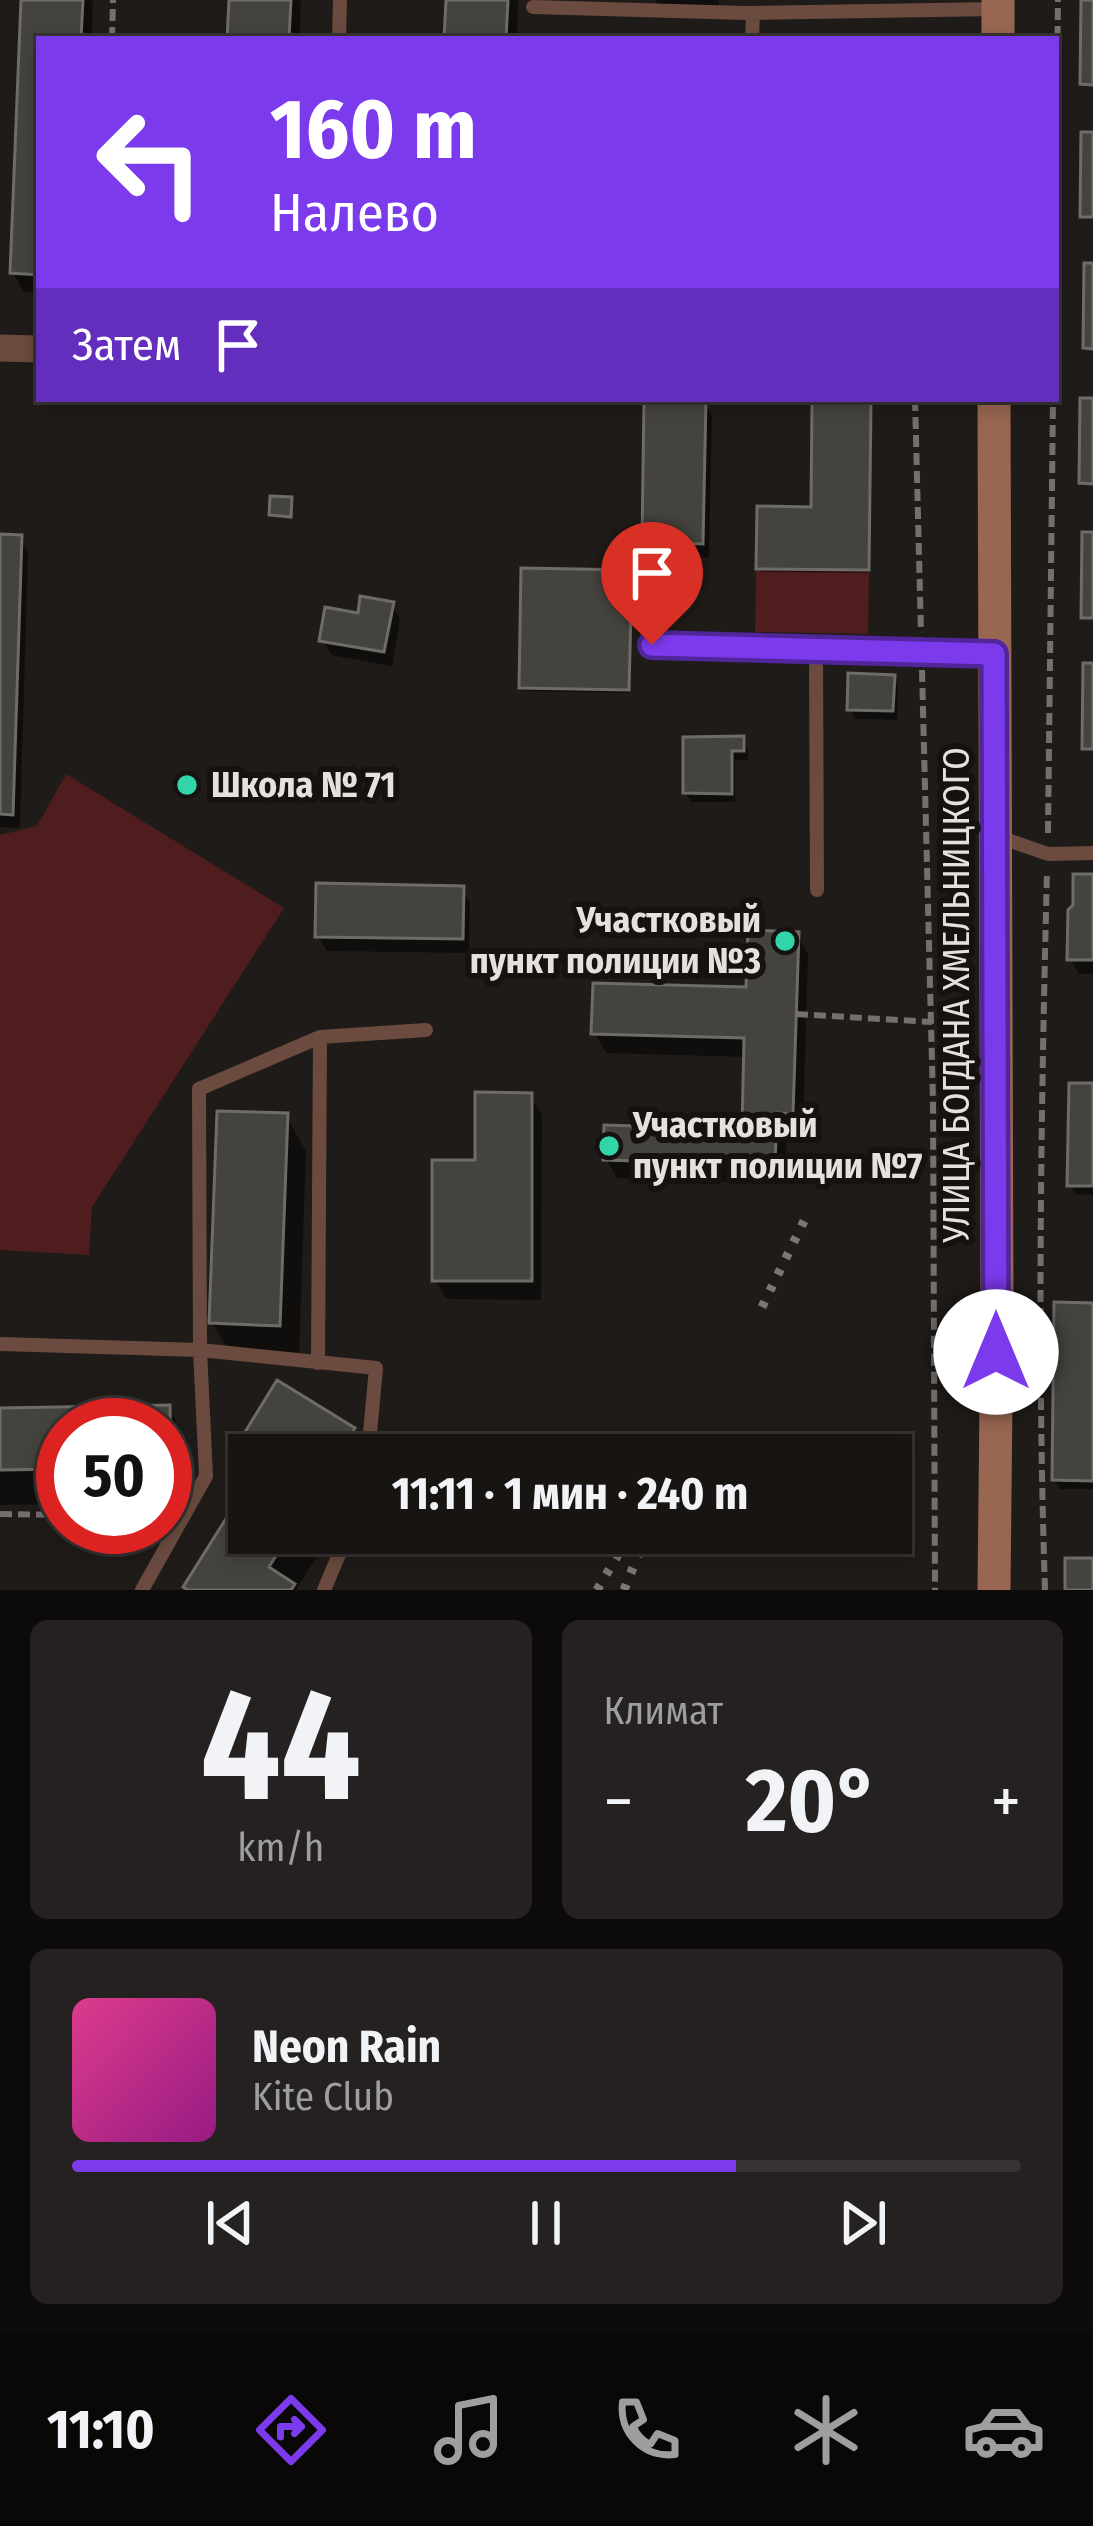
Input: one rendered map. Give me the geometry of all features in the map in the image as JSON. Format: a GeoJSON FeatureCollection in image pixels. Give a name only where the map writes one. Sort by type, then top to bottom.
{"type":"FeatureCollection","features":[{"type":"Feature","properties":{"kind":"main road","name":"УЛИЦА БОГДАНА ХМЕЛЬНИЦКОГО"},"geometry":{"type":"LineString","coordinates":[[994,402],[994,1590]]}},
{"type":"Feature","properties":{"kind":"street"},"geometry":{"type":"LineString","coordinates":[[0,348],[36,349]]}},
{"type":"Feature","properties":{"kind":"lane"},"geometry":{"type":"LineString","coordinates":[[339,36],[340,0]]}},
{"type":"Feature","properties":{"kind":"lane"},"geometry":{"type":"LineString","coordinates":[[533,8],[998,16]]}},
{"type":"Feature","properties":{"kind":"lane"},"geometry":{"type":"LineString","coordinates":[[752,36],[753,13]]}},
{"type":"Feature","properties":{"kind":"lane"},"geometry":{"type":"LineString","coordinates":[[652,645],[994,654]]}},
{"type":"Feature","properties":{"kind":"lane"},"geometry":{"type":"LineString","coordinates":[[816,649],[817,890]]}},
{"type":"Feature","properties":{"kind":"lane"},"geometry":{"type":"LineString","coordinates":[[996,836],[1048,854],[1093,853]]}},
{"type":"Feature","properties":{"kind":"lane"},"geometry":{"type":"LineString","coordinates":[[142,1590],[206,1475],[200,1350],[199,1089],[320,1037],[426,1030]]}},
{"type":"Feature","properties":{"kind":"lane"},"geometry":{"type":"LineString","coordinates":[[318,1363],[320,1037]]}},
{"type":"Feature","properties":{"kind":"lane"},"geometry":{"type":"LineString","coordinates":[[0,1344],[200,1350],[376,1368],[370,1434]]}},
{"type":"Feature","properties":{"kind":"lane"},"geometry":{"type":"LineString","coordinates":[[324,1590],[339,1554]]}},
{"type":"Feature","properties":{"kind":"path"},"geometry":{"type":"LineString","coordinates":[[112,36],[113,0]]}},
{"type":"Feature","properties":{"kind":"path"},"geometry":{"type":"LineString","coordinates":[[1058,0],[1058,36]]}},
{"type":"Feature","properties":{"kind":"path"},"geometry":{"type":"LineString","coordinates":[[915,402],[932,1022],[935,1590]]}},
{"type":"Feature","properties":{"kind":"path"},"geometry":{"type":"LineString","coordinates":[[1045,1590],[1043,1017],[1053,402]]}},
{"type":"Feature","properties":{"kind":"path"},"geometry":{"type":"LineString","coordinates":[[796,1014],[932,1022]]}},
{"type":"Feature","properties":{"kind":"path"},"geometry":{"type":"LineString","coordinates":[[0,1514],[36,1515]]}},
{"type":"Feature","properties":{"kind":"shaded area"},"geometry":{"type":"Polygon","coordinates":[[[756,569],[869,570],[868,634],[755,632],[756,569]]]}},
{"type":"Feature","properties":{"kind":"shaded area"},"geometry":{"type":"Polygon","coordinates":[[[66,774],[284,908],[92,1207],[89,1255],[0,1250],[0,835],[37,826],[66,774]]]}},
{"type":"Feature","properties":{"kind":"building"},"geometry":{"type":"Polygon","coordinates":[[[21,0],[83,0],[81,36],[36,36],[36,275],[10,273],[21,0]]]}},
{"type":"Feature","properties":{"kind":"building"},"geometry":{"type":"Polygon","coordinates":[[[229,0],[291,0],[289,36],[227,36],[229,0]]]}},
{"type":"Feature","properties":{"kind":"building"},"geometry":{"type":"Polygon","coordinates":[[[446,0],[508,0],[506,36],[444,36],[446,0]]]}},
{"type":"Feature","properties":{"kind":"building"},"geometry":{"type":"Polygon","coordinates":[[[1081,0],[1093,0],[1093,85],[1080,84],[1081,0]]]}},
{"type":"Feature","properties":{"kind":"building"},"geometry":{"type":"Polygon","coordinates":[[[1081,132],[1093,132],[1093,217],[1080,217],[1081,132]]]}},
{"type":"Feature","properties":{"kind":"building"},"geometry":{"type":"Polygon","coordinates":[[[1084,263],[1093,263],[1093,349],[1083,348],[1084,263]]]}},
{"type":"Feature","properties":{"kind":"building"},"geometry":{"type":"Polygon","coordinates":[[[1080,398],[1093,398],[1093,484],[1079,483],[1080,398]]]}},
{"type":"Feature","properties":{"kind":"building"},"geometry":{"type":"Polygon","coordinates":[[[644,402],[706,402],[703,544],[642,542],[644,402]]]}},
{"type":"Feature","properties":{"kind":"building"},"geometry":{"type":"Polygon","coordinates":[[[812,402],[871,402],[869,570],[756,569],[757,506],[811,507],[812,402]]]}},
{"type":"Feature","properties":{"kind":"building"},"geometry":{"type":"Polygon","coordinates":[[[270,496],[292,497],[291,517],[269,515],[270,496]]]}},
{"type":"Feature","properties":{"kind":"building"},"geometry":{"type":"Polygon","coordinates":[[[1082,532],[1093,532],[1093,618],[1081,618],[1082,532]]]}},
{"type":"Feature","properties":{"kind":"building"},"geometry":{"type":"Polygon","coordinates":[[[0,534],[22,535],[13,815],[0,814],[0,534]]]}},
{"type":"Feature","properties":{"kind":"building"},"geometry":{"type":"Polygon","coordinates":[[[521,568],[632,570],[629,690],[519,688],[521,568]]]}},
{"type":"Feature","properties":{"kind":"building"},"geometry":{"type":"Polygon","coordinates":[[[360,596],[394,602],[384,652],[319,641],[325,607],[358,613],[360,596]]]}},
{"type":"Feature","properties":{"kind":"building"},"geometry":{"type":"Polygon","coordinates":[[[1083,663],[1093,663],[1093,749],[1082,749],[1083,663]]]}},
{"type":"Feature","properties":{"kind":"building"},"geometry":{"type":"Polygon","coordinates":[[[848,673],[895,675],[893,711],[847,710],[848,673]]]}},
{"type":"Feature","properties":{"kind":"building"},"geometry":{"type":"Polygon","coordinates":[[[744,736],[744,751],[732,751],[732,794],[683,793],[683,737],[744,736]]]}},
{"type":"Feature","properties":{"kind":"building"},"geometry":{"type":"Polygon","coordinates":[[[1073,874],[1093,874],[1093,960],[1067,960],[1073,874]]]}},
{"type":"Feature","properties":{"kind":"building"},"geometry":{"type":"Polygon","coordinates":[[[316,883],[464,886],[463,939],[315,937],[316,883]]]}},
{"type":"Feature","properties":{"kind":"building"},"geometry":{"type":"Polygon","coordinates":[[[748,930],[799,932],[793,1114],[777,1113],[775,1165],[603,1160],[604,1125],[742,1129],[744,1038],[591,1034],[593,983],[746,987],[748,930]]]}},
{"type":"Feature","properties":{"kind":"building"},"geometry":{"type":"Polygon","coordinates":[[[1069,1083],[1093,1083],[1093,1186],[1067,1186],[1069,1083]]]}},
{"type":"Feature","properties":{"kind":"building"},"geometry":{"type":"Polygon","coordinates":[[[475,1092],[532,1093],[532,1281],[432,1281],[432,1160],[475,1160],[475,1092]]]}},
{"type":"Feature","properties":{"kind":"building"},"geometry":{"type":"Polygon","coordinates":[[[217,1111],[288,1113],[280,1326],[209,1323],[217,1111]]]}},
{"type":"Feature","properties":{"kind":"building"},"geometry":{"type":"Polygon","coordinates":[[[1054,1302],[1093,1303],[1093,1481],[1052,1480],[1054,1302]]]}},
{"type":"Feature","properties":{"kind":"building"},"geometry":{"type":"Polygon","coordinates":[[[277,1380],[355,1428],[351,1434],[245,1432],[277,1380]]]}},
{"type":"Feature","properties":{"kind":"building"},"geometry":{"type":"Polygon","coordinates":[[[36,1407],[36,1469],[0,1470],[0,1408],[36,1407]]]}},
{"type":"Feature","properties":{"kind":"building"},"geometry":{"type":"Polygon","coordinates":[[[228,1515],[228,1554],[277,1554],[269,1567],[295,1584],[291,1590],[183,1587],[228,1515]]]}},
{"type":"Feature","properties":{"kind":"building"},"geometry":{"type":"Polygon","coordinates":[[[1065,1558],[1093,1558],[1093,1590],[1065,1590],[1065,1558]]]}},
{"type":"Feature","properties":{"kind":"railway"},"geometry":{"type":"LineString","coordinates":[[762,1307],[804,1221]]}},
{"type":"Feature","properties":{"kind":"railway"},"geometry":{"type":"LineString","coordinates":[[597,1590],[618,1554]]}},
{"type":"Feature","properties":{"kind":"railway"},"geometry":{"type":"LineString","coordinates":[[624,1590],[639,1554]]}},
{"type":"Feature","properties":{"kind":"place","name":"Школа № 71"},"geometry":{"type":"Point","coordinates":[187,785]}},
{"type":"Feature","properties":{"kind":"place","name":"Участковый пункт полиции №3"},"geometry":{"type":"Point","coordinates":[785,941]}},
{"type":"Feature","properties":{"kind":"place","name":"Участковый пункт полиции №7"},"geometry":{"type":"Point","coordinates":[609,1146]}},
{"type":"Feature","properties":{"kind":"route"},"geometry":{"type":"LineString","coordinates":[[652,645],[994,654],[996,1352]]}}]}
